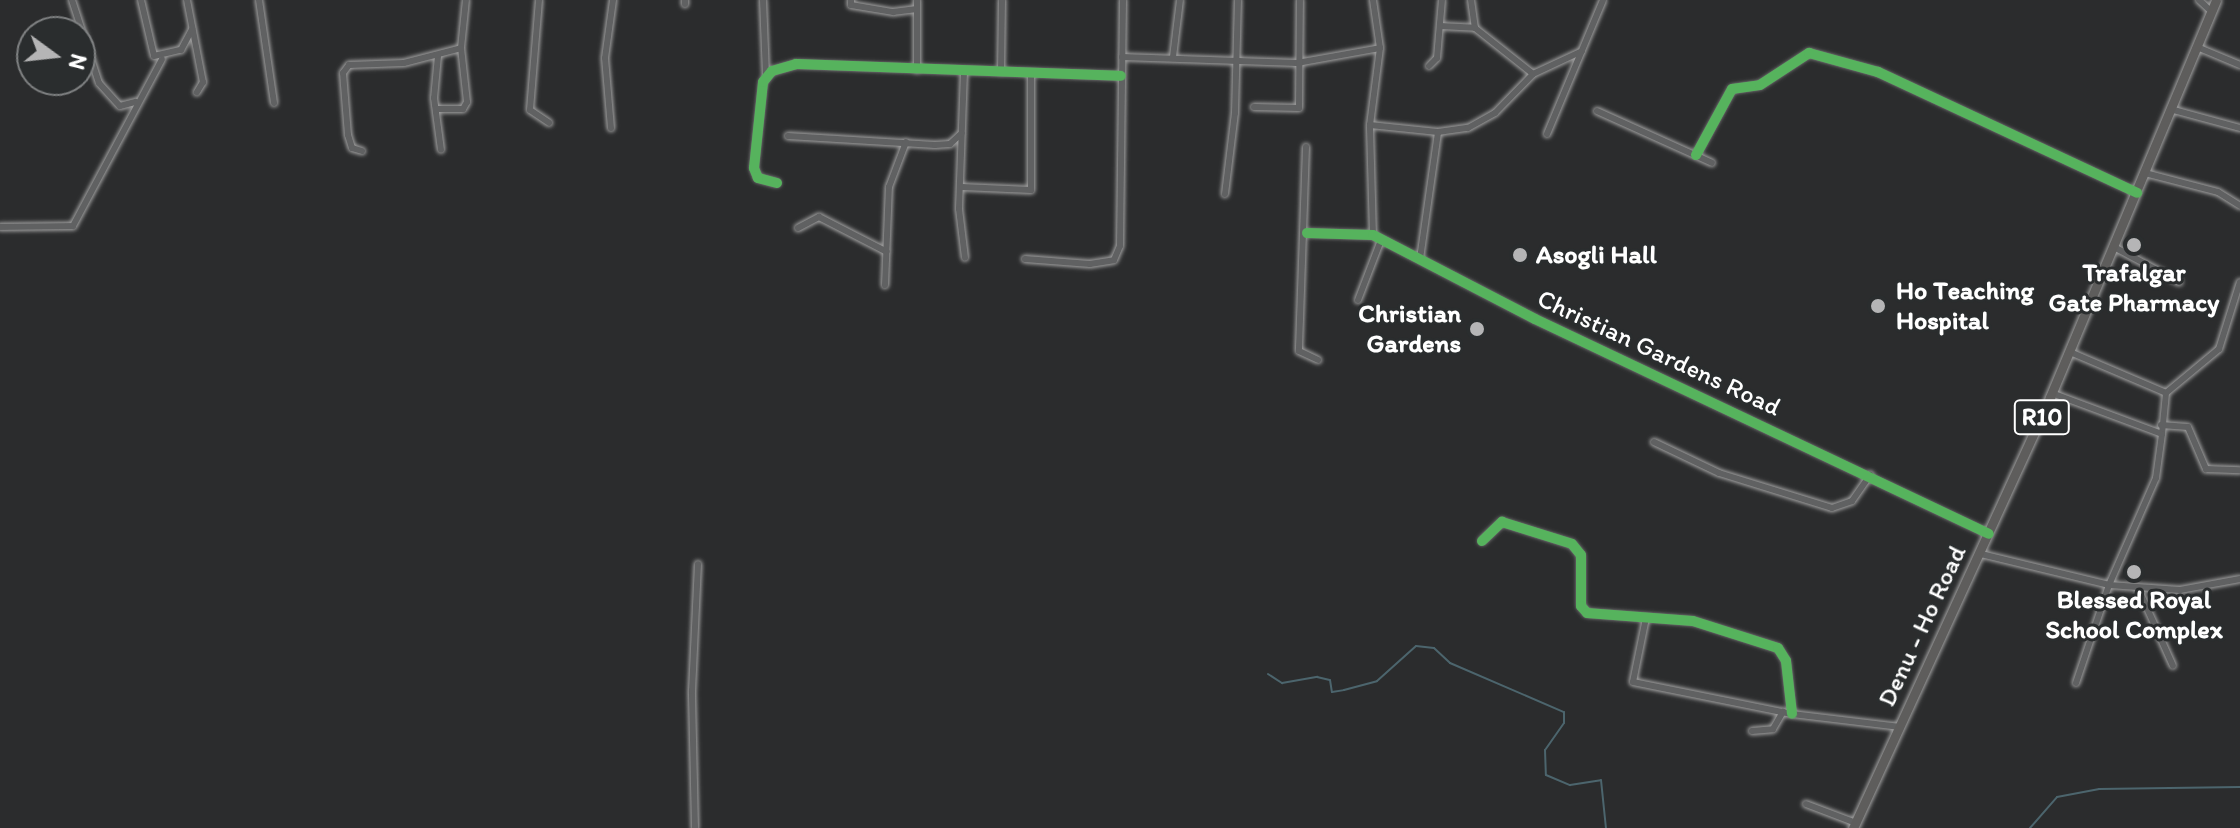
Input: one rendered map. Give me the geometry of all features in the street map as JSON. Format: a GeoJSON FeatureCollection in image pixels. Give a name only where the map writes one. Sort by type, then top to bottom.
{"type":"FeatureCollection","features":[{"type":"Feature","properties":{"kind":"main road","name":"Denu - Ho Road"},"geometry":{"type":"LineString","coordinates":[[1854,826],[1981,554],[2070,352],[2216,0]]}},
{"type":"Feature","properties":{"kind":"street"},"geometry":{"type":"LineString","coordinates":[[72,0],[99,83],[120,106],[135,102]]}},
{"type":"Feature","properties":{"kind":"street"},"geometry":{"type":"LineString","coordinates":[[141,0],[149,50],[162,59]]}},
{"type":"Feature","properties":{"kind":"street"},"geometry":{"type":"LineString","coordinates":[[187,0],[203,82],[197,92]]}},
{"type":"Feature","properties":{"kind":"street"},"geometry":{"type":"LineString","coordinates":[[259,0],[274,103]]}},
{"type":"Feature","properties":{"kind":"street"},"geometry":{"type":"LineString","coordinates":[[436,109],[463,109],[467,102],[461,48],[466,0]]}},
{"type":"Feature","properties":{"kind":"street"},"geometry":{"type":"LineString","coordinates":[[539,0],[530,110],[549,123]]}},
{"type":"Feature","properties":{"kind":"street"},"geometry":{"type":"LineString","coordinates":[[611,128],[605,58],[613,0]]}},
{"type":"Feature","properties":{"kind":"street"},"geometry":{"type":"LineString","coordinates":[[763,0],[766,75],[754,168],[758,178],[777,183]]}},
{"type":"Feature","properties":{"kind":"street"},"geometry":{"type":"LineString","coordinates":[[851,0],[851,5],[893,12],[917,9]]}},
{"type":"Feature","properties":{"kind":"street"},"geometry":{"type":"LineString","coordinates":[[917,0],[917,70]]}},
{"type":"Feature","properties":{"kind":"street"},"geometry":{"type":"LineString","coordinates":[[1001,72],[1002,0]]}},
{"type":"Feature","properties":{"kind":"street"},"geometry":{"type":"LineString","coordinates":[[1025,259],[1114,260],[1124,207],[1123,0]]}},
{"type":"Feature","properties":{"kind":"street"},"geometry":{"type":"LineString","coordinates":[[1173,57],[1180,0]]}},
{"type":"Feature","properties":{"kind":"street"},"geometry":{"type":"LineString","coordinates":[[1225,194],[1238,0]]}},
{"type":"Feature","properties":{"kind":"street"},"geometry":{"type":"LineString","coordinates":[[1254,107],[1299,108],[1297,63],[1300,0]]}},
{"type":"Feature","properties":{"kind":"street"},"geometry":{"type":"LineString","coordinates":[[1307,233],[1373,235],[1370,125],[1380,48],[1373,0]]}},
{"type":"Feature","properties":{"kind":"street"},"geometry":{"type":"LineString","coordinates":[[1429,66],[1437,58],[1442,0]]}},
{"type":"Feature","properties":{"kind":"street"},"geometry":{"type":"LineString","coordinates":[[1471,0],[1475,28]]}},
{"type":"Feature","properties":{"kind":"street"},"geometry":{"type":"LineString","coordinates":[[1547,134],[1603,0]]}},
{"type":"Feature","properties":{"kind":"street"},"geometry":{"type":"LineString","coordinates":[[2199,0],[2211,11]]}},
{"type":"Feature","properties":{"kind":"street"},"geometry":{"type":"LineString","coordinates":[[1440,26],[1475,28],[1533,74]]}},
{"type":"Feature","properties":{"kind":"street"},"geometry":{"type":"LineString","coordinates":[[0,227],[73,226],[135,102],[162,59],[181,50],[192,29]]}},
{"type":"Feature","properties":{"kind":"street"},"geometry":{"type":"LineString","coordinates":[[2197,47],[2240,65]]}},
{"type":"Feature","properties":{"kind":"street"},"geometry":{"type":"LineString","coordinates":[[362,151],[352,148],[348,135],[343,73],[349,65],[438,56],[461,48]]}},
{"type":"Feature","properties":{"kind":"street"},"geometry":{"type":"LineString","coordinates":[[1122,57],[1297,63],[1380,48]]}},
{"type":"Feature","properties":{"kind":"street"},"geometry":{"type":"LineString","coordinates":[[1370,125],[1438,132],[1478,124],[1533,74],[1582,51]]}},
{"type":"Feature","properties":{"kind":"street"},"geometry":{"type":"LineString","coordinates":[[1696,155],[1732,89],[1760,85],[1809,53],[1878,72],[2137,193]]}},
{"type":"Feature","properties":{"kind":"street"},"geometry":{"type":"LineString","coordinates":[[438,56],[436,109],[441,150]]}},
{"type":"Feature","properties":{"kind":"street"},"geometry":{"type":"LineString","coordinates":[[766,75],[796,64],[1121,76]]}},
{"type":"Feature","properties":{"kind":"street"},"geometry":{"type":"LineString","coordinates":[[964,72],[962,187],[965,258]]}},
{"type":"Feature","properties":{"kind":"street"},"geometry":{"type":"LineString","coordinates":[[962,187],[1031,190],[1031,74]]}},
{"type":"Feature","properties":{"kind":"street"},"geometry":{"type":"LineString","coordinates":[[2170,109],[2240,128]]}},
{"type":"Feature","properties":{"kind":"street"},"geometry":{"type":"LineString","coordinates":[[1597,111],[1712,163]]}},
{"type":"Feature","properties":{"kind":"street"},"geometry":{"type":"LineString","coordinates":[[1420,259],[1438,132]]}},
{"type":"Feature","properties":{"kind":"street"},"geometry":{"type":"LineString","coordinates":[[788,136],[950,144],[962,133]]}},
{"type":"Feature","properties":{"kind":"street"},"geometry":{"type":"LineString","coordinates":[[885,285],[889,187],[906,142]]}},
{"type":"Feature","properties":{"kind":"street"},"geometry":{"type":"LineString","coordinates":[[1306,147],[1307,233],[1299,351],[1318,360]]}},
{"type":"Feature","properties":{"kind":"street"},"geometry":{"type":"LineString","coordinates":[[2145,173],[2218,192],[2240,206]]}},
{"type":"Feature","properties":{"kind":"street"},"geometry":{"type":"LineString","coordinates":[[798,228],[819,217],[887,252]]}},
{"type":"Feature","properties":{"kind":"street","name":"Christian Gardens Road"},"geometry":{"type":"LineString","coordinates":[[1373,235],[1731,414],[1870,475],[1989,534]]}},
{"type":"Feature","properties":{"kind":"street"},"geometry":{"type":"LineString","coordinates":[[1358,300],[1381,240]]}},
{"type":"Feature","properties":{"kind":"street"},"geometry":{"type":"LineString","coordinates":[[2114,247],[2179,282]]}},
{"type":"Feature","properties":{"kind":"street"},"geometry":{"type":"LineString","coordinates":[[2076,683],[2109,585],[2156,478],[2166,393],[2219,349],[2240,282]]}},
{"type":"Feature","properties":{"kind":"street"},"geometry":{"type":"LineString","coordinates":[[2070,352],[2166,393]]}},
{"type":"Feature","properties":{"kind":"street"},"geometry":{"type":"LineString","coordinates":[[2052,393],[2162,434]]}},
{"type":"Feature","properties":{"kind":"street"},"geometry":{"type":"LineString","coordinates":[[2161,425],[2188,427],[2206,469],[2240,470]]}},
{"type":"Feature","properties":{"kind":"street"},"geometry":{"type":"LineString","coordinates":[[1654,442],[1719,473],[1832,508],[1852,501],[1870,475]]}},
{"type":"Feature","properties":{"kind":"street"},"geometry":{"type":"LineString","coordinates":[[1482,541],[1502,522],[1572,544],[1581,555],[1582,611],[1693,621],[1778,648],[1786,661],[1792,714]]}},
{"type":"Feature","properties":{"kind":"street"},"geometry":{"type":"LineString","coordinates":[[1981,554],[2109,585],[2138,588],[2190,589],[2240,579]]}},
{"type":"Feature","properties":{"kind":"street"},"geometry":{"type":"LineString","coordinates":[[695,828],[692,691],[698,564]]}},
{"type":"Feature","properties":{"kind":"street"},"geometry":{"type":"LineString","coordinates":[[2138,588],[2162,652],[2173,666]]}},
{"type":"Feature","properties":{"kind":"street"},"geometry":{"type":"LineString","coordinates":[[1646,618],[1633,682],[1792,714],[1900,727]]}},
{"type":"Feature","properties":{"kind":"street"},"geometry":{"type":"LineString","coordinates":[[1752,731],[1773,729],[1783,712]]}},
{"type":"Feature","properties":{"kind":"street"},"geometry":{"type":"LineString","coordinates":[[1806,804],[1854,826]]}},
{"type":"Feature","properties":{"kind":"waterway"},"geometry":{"type":"LineString","coordinates":[[1268,674],[1282,683],[1317,677],[1330,680],[1332,692],[1377,681],[1416,646],[1434,648],[1450,663],[1564,712],[1564,723],[1545,750],[1546,775],[1570,785],[1601,780],[1606,828]]}},
{"type":"Feature","properties":{"kind":"waterway"},"geometry":{"type":"LineString","coordinates":[[2030,828],[2057,797],[2099,789],[2240,787]]}},
{"type":"Feature","properties":{"kind":"cycle path"},"geometry":{"type":"LineString","coordinates":[[1696,155],[1732,89],[1760,85],[1809,53],[1878,72],[2137,193]]}},
{"type":"Feature","properties":{"kind":"cycle path"},"geometry":{"type":"LineString","coordinates":[[777,183],[758,178],[754,168],[763,82],[772,71],[796,64],[1121,76]]}},
{"type":"Feature","properties":{"kind":"cycle path"},"geometry":{"type":"LineString","coordinates":[[1307,233],[1373,235],[1535,319],[1989,534]]}},
{"type":"Feature","properties":{"kind":"cycle path"},"geometry":{"type":"LineString","coordinates":[[1482,541],[1502,522],[1572,544],[1581,555],[1581,606],[1587,613],[1693,621],[1778,648],[1786,661],[1792,714]]}},
{"type":"Feature","properties":{"kind":"place","name":"Trafalgar Gate Pharmacy"},"geometry":{"type":"Point","coordinates":[2134,245]}},
{"type":"Feature","properties":{"kind":"place","name":"Asogli Hall"},"geometry":{"type":"Point","coordinates":[1520,255]}},
{"type":"Feature","properties":{"kind":"place","name":"Ho Teaching Hospital"},"geometry":{"type":"Point","coordinates":[1878,306]}},
{"type":"Feature","properties":{"kind":"place","name":"Christian Gardens"},"geometry":{"type":"Point","coordinates":[1477,329]}},
{"type":"Feature","properties":{"kind":"place","name":"Blessed Royal School Complex"},"geometry":{"type":"Point","coordinates":[2134,572]}}]}
